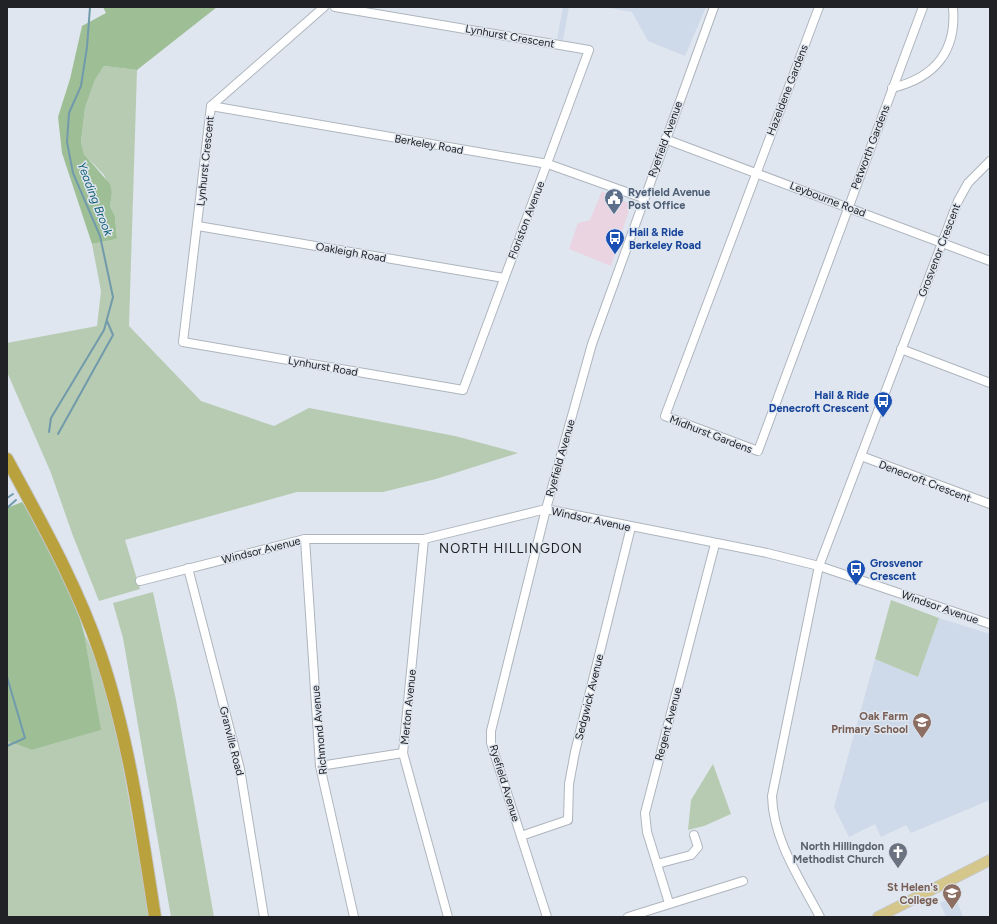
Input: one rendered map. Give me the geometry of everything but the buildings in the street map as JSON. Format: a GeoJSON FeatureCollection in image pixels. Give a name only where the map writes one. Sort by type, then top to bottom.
{"type":"FeatureCollection","features":[{"type":"Feature","properties":{"kind":"highway"},"geometry":{"type":"LineString","coordinates":[[7,459],[65,569],[103,660],[123,732],[155,917]]}},
{"type":"Feature","properties":{"kind":"main road"},"geometry":{"type":"LineString","coordinates":[[878,917],[990,860]]}},
{"type":"Feature","properties":{"kind":"street","name":"Lynhurst Crescent"},"geometry":{"type":"LineString","coordinates":[[183,342],[198,226],[211,106],[324,7]]}},
{"type":"Feature","properties":{"kind":"street","name":"Lynhurst Crescent"},"geometry":{"type":"LineString","coordinates":[[335,7],[589,50]]}},
{"type":"Feature","properties":{"kind":"street","name":"Ryefield Avenue"},"geometry":{"type":"LineString","coordinates":[[547,917],[491,743],[491,731],[546,509],[592,344],[643,198],[714,7]]}},
{"type":"Feature","properties":{"kind":"street","name":"Hazeldene Gardens"},"geometry":{"type":"LineString","coordinates":[[756,172],[819,7]]}},
{"type":"Feature","properties":{"kind":"street","name":"Petworth Gardens"},"geometry":{"type":"LineString","coordinates":[[848,206],[923,7]]}},
{"type":"Feature","properties":{"kind":"street"},"geometry":{"type":"LineString","coordinates":[[892,88],[920,79],[938,64],[953,30],[953,7]]}},
{"type":"Feature","properties":{"kind":"street","name":"Floriston Avenue"},"geometry":{"type":"LineString","coordinates":[[463,390],[589,50]]}},
{"type":"Feature","properties":{"kind":"street","name":"Berkeley Road"},"geometry":{"type":"LineString","coordinates":[[211,106],[548,164],[643,198]]}},
{"type":"Feature","properties":{"kind":"street","name":"Leybourne Road"},"geometry":{"type":"LineString","coordinates":[[665,139],[848,206],[990,261]]}},
{"type":"Feature","properties":{"kind":"street","name":"Grosvenor Crescent"},"geometry":{"type":"LineString","coordinates":[[820,917],[781,841],[772,812],[772,796],[819,566],[958,201],[968,183],[990,161]]}},
{"type":"Feature","properties":{"kind":"street","name":"Midhurst Gardens"},"geometry":{"type":"LineString","coordinates":[[756,172],[665,416],[743,446],[758,451],[848,206]]}},
{"type":"Feature","properties":{"kind":"street","name":"Oakleigh Road"},"geometry":{"type":"LineString","coordinates":[[198,226],[504,278]]}},
{"type":"Feature","properties":{"kind":"street","name":"Lynhurst Road"},"geometry":{"type":"LineString","coordinates":[[183,342],[463,390]]}},
{"type":"Feature","properties":{"kind":"street"},"geometry":{"type":"LineString","coordinates":[[901,350],[990,383]]}},
{"type":"Feature","properties":{"kind":"street","name":"Denecroft Crescent"},"geometry":{"type":"LineString","coordinates":[[861,456],[990,504]]}},
{"type":"Feature","properties":{"kind":"street","name":"Windsor Avenue"},"geometry":{"type":"LineString","coordinates":[[140,581],[305,539],[424,539],[546,509],[715,544],[767,553],[819,566],[990,624]]}},
{"type":"Feature","properties":{"kind":"street","name":"Sedgwick Avenue"},"geometry":{"type":"LineString","coordinates":[[522,836],[568,820],[569,784],[575,752],[631,527]]}},
{"type":"Feature","properties":{"kind":"street","name":"Richmond Avenue"},"geometry":{"type":"LineString","coordinates":[[305,539],[320,766],[354,917]]}},
{"type":"Feature","properties":{"kind":"street","name":"Merton Avenue"},"geometry":{"type":"LineString","coordinates":[[424,539],[403,753],[448,917]]}},
{"type":"Feature","properties":{"kind":"street","name":"Regent Avenue"},"geometry":{"type":"LineString","coordinates":[[669,903],[647,832],[645,813],[715,544]]}},
{"type":"Feature","properties":{"kind":"street","name":"Granville Road"},"geometry":{"type":"LineString","coordinates":[[188,568],[240,769],[264,917]]}},
{"type":"Feature","properties":{"kind":"street"},"geometry":{"type":"LineString","coordinates":[[320,766],[403,753]]}},
{"type":"Feature","properties":{"kind":"street"},"geometry":{"type":"LineString","coordinates":[[657,864],[690,855],[698,848],[694,835]]}},
{"type":"Feature","properties":{"kind":"street"},"geometry":{"type":"LineString","coordinates":[[628,917],[743,881]]}},
{"type":"Feature","properties":{"kind":"shaded area"},"geometry":{"type":"Polygon","coordinates":[[[563,7],[569,7],[563,40],[557,39],[563,7]]]}},
{"type":"Feature","properties":{"kind":"shaded area"},"geometry":{"type":"Polygon","coordinates":[[[603,7],[706,7],[685,56],[648,41],[632,12],[603,7]]]}},
{"type":"Feature","properties":{"kind":"shaded area"},"geometry":{"type":"Polygon","coordinates":[[[602,191],[631,204],[611,266],[569,249],[578,223],[590,220],[602,191]]]}},
{"type":"Feature","properties":{"kind":"shaded area","name":"Oak Farm Primary School"},"geometry":{"type":"Polygon","coordinates":[[[939,618],[990,634],[990,800],[911,833],[906,825],[881,837],[875,824],[849,837],[834,807],[875,659],[918,677],[939,618]]]}},
{"type":"Feature","properties":{"kind":"shaded area","name":"St Helen's College"},"geometry":{"type":"Polygon","coordinates":[[[955,896],[963,917],[946,917],[940,903],[955,896]]]}},
{"type":"Feature","properties":{"kind":"green space"},"geometry":{"type":"Polygon","coordinates":[[[103,7],[217,7],[137,70],[104,66],[95,80],[85,108],[81,142],[84,154],[110,184],[112,193],[110,206],[115,216],[117,239],[92,244],[62,153],[58,117],[70,79],[82,26],[106,13],[103,7]]]}},
{"type":"Feature","properties":{"kind":"green space"},"geometry":{"type":"Polygon","coordinates":[[[104,66],[137,70],[129,326],[201,401],[274,426],[309,408],[455,436],[518,453],[436,479],[383,492],[297,492],[125,540],[140,589],[99,601],[73,536],[51,473],[7,372],[7,343],[97,326],[101,291],[92,244],[117,239],[115,216],[110,206],[112,193],[104,175],[84,154],[81,142],[85,108],[95,80],[104,66]]]}},
{"type":"Feature","properties":{"kind":"green space"},"geometry":{"type":"Polygon","coordinates":[[[22,502],[41,531],[71,589],[84,633],[101,730],[32,750],[7,741],[7,508],[22,502]]]}},
{"type":"Feature","properties":{"kind":"green space"},"geometry":{"type":"Polygon","coordinates":[[[153,592],[176,700],[214,917],[171,917],[123,638],[113,603],[153,592]]]}},
{"type":"Feature","properties":{"kind":"green space"},"geometry":{"type":"Polygon","coordinates":[[[891,600],[939,618],[918,677],[875,659],[891,600]]]}},
{"type":"Feature","properties":{"kind":"green space"},"geometry":{"type":"Polygon","coordinates":[[[84,633],[102,672],[117,734],[150,917],[7,917],[7,741],[32,750],[100,730],[84,633]]]}},
{"type":"Feature","properties":{"kind":"green space"},"geometry":{"type":"Polygon","coordinates":[[[713,764],[731,814],[704,826],[688,830],[691,800],[713,764]]]}},
{"type":"Feature","properties":{"kind":"waterway","name":"Yeading Brook"},"geometry":{"type":"LineString","coordinates":[[49,432],[51,418],[104,330],[113,297],[100,236],[73,173],[67,142],[69,113],[81,86],[87,47],[90,7]]}},
{"type":"Feature","properties":{"kind":"waterway"},"geometry":{"type":"LineString","coordinates":[[58,434],[113,335],[107,321]]}},
{"type":"Feature","properties":{"kind":"waterway","name":"Yeading Brook"},"geometry":{"type":"LineString","coordinates":[[7,498],[13,494]]}},
{"type":"Feature","properties":{"kind":"waterway"},"geometry":{"type":"LineString","coordinates":[[7,508],[16,500]]}},
{"type":"Feature","properties":{"kind":"waterway"},"geometry":{"type":"LineString","coordinates":[[7,677],[25,738],[7,746]]}},
{"type":"Feature","properties":{"kind":"place","name":"Ryefield Avenue Post Office"},"geometry":{"type":"Point","coordinates":[614,215]}},
{"type":"Feature","properties":{"kind":"place","name":"Hail & Ride Berkeley Road"},"geometry":{"type":"Point","coordinates":[615,255]}},
{"type":"Feature","properties":{"kind":"place","name":"Hail & Ride Denecroft Crescent"},"geometry":{"type":"Point","coordinates":[883,418]}},
{"type":"Feature","properties":{"kind":"place","name":"Grosvenor Crescent"},"geometry":{"type":"Point","coordinates":[856,586]}},
{"type":"Feature","properties":{"kind":"place","name":"Oak Farm Primary School"},"geometry":{"type":"Point","coordinates":[922,739]}},
{"type":"Feature","properties":{"kind":"place","name":"North Hillingdon Methodist Church"},"geometry":{"type":"Point","coordinates":[898,869]}},
{"type":"Feature","properties":{"kind":"place","name":"St Helen's College"},"geometry":{"type":"Point","coordinates":[952,910]}},
{"type":"Feature","properties":{"kind":"district","name":"NORTH HILLINGDON"},"geometry":{"type":"Point","coordinates":[511,548]}}]}
